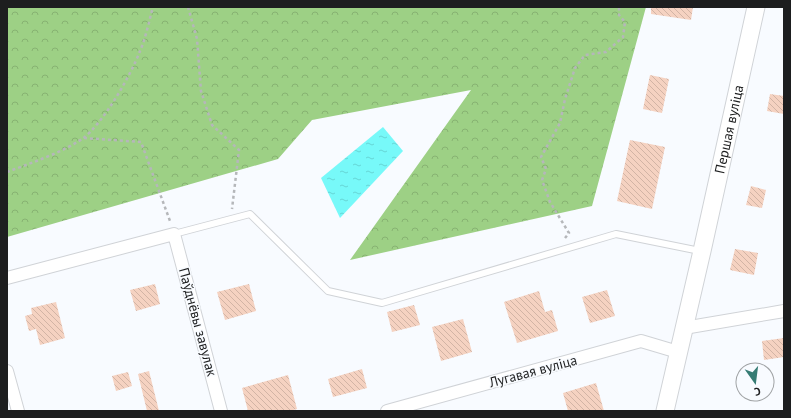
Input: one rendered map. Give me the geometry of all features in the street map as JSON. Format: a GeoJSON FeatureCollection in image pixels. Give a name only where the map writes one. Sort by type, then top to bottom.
{"type":"FeatureCollection","features":[{"type":"Feature","properties":{"kind":"main road","name":"Першая вуліца"},"geometry":{"type":"LineString","coordinates":[[665,411],[756,7]]}},
{"type":"Feature","properties":{"kind":"street"},"geometry":{"type":"LineString","coordinates":[[7,278],[174,234]]}},
{"type":"Feature","properties":{"kind":"street","name":"Паўднёвы завулак"},"geometry":{"type":"LineString","coordinates":[[174,234],[221,411]]}},
{"type":"Feature","properties":{"kind":"street"},"geometry":{"type":"LineString","coordinates":[[684,328],[784,311]]}},
{"type":"Feature","properties":{"kind":"street","name":"Лугавая вуліца"},"geometry":{"type":"LineString","coordinates":[[387,411],[641,341],[678,352]]}},
{"type":"Feature","properties":{"kind":"street"},"geometry":{"type":"LineString","coordinates":[[7,370],[18,411]]}},
{"type":"Feature","properties":{"kind":"lane"},"geometry":{"type":"LineString","coordinates":[[174,234],[250,214],[328,291],[382,303],[616,234],[702,251]]}},
{"type":"Feature","properties":{"kind":"path"},"geometry":{"type":"LineString","coordinates":[[7,172],[66,148],[83,138],[102,118],[123,85],[140,51],[153,7]]}},
{"type":"Feature","properties":{"kind":"path"},"geometry":{"type":"LineString","coordinates":[[188,7],[197,39],[201,91],[212,125],[239,150],[231,219]]}},
{"type":"Feature","properties":{"kind":"path"},"geometry":{"type":"LineString","coordinates":[[549,254],[569,233],[550,202],[542,180],[546,169],[541,157],[560,123],[565,99],[575,68],[585,56],[606,52],[622,37],[625,22],[619,15],[619,7]]}},
{"type":"Feature","properties":{"kind":"path"},"geometry":{"type":"LineString","coordinates":[[83,138],[141,142],[174,234]]}},
{"type":"Feature","properties":{"kind":"green space"},"geometry":{"type":"Polygon","coordinates":[[[7,7],[646,7],[592,206],[350,260],[471,90],[312,120],[278,159],[7,237],[7,7]]]}},
{"type":"Feature","properties":{"kind":"water"},"geometry":{"type":"Polygon","coordinates":[[[383,127],[403,151],[340,218],[321,178],[383,127]]]}},
{"type":"Feature","properties":{"kind":"building"},"geometry":{"type":"Polygon","coordinates":[[[651,7],[693,7],[691,20],[651,14],[651,7]]]}},
{"type":"Feature","properties":{"kind":"building"},"geometry":{"type":"Polygon","coordinates":[[[650,75],[669,79],[662,113],[643,109],[650,75]]]}},
{"type":"Feature","properties":{"kind":"building"},"geometry":{"type":"Polygon","coordinates":[[[770,94],[784,96],[784,114],[767,111],[770,94]]]}},
{"type":"Feature","properties":{"kind":"building"},"geometry":{"type":"Polygon","coordinates":[[[630,140],[665,147],[652,209],[617,201],[630,140]]]}},
{"type":"Feature","properties":{"kind":"building"},"geometry":{"type":"Polygon","coordinates":[[[751,186],[766,190],[762,208],[746,205],[751,186]]]}},
{"type":"Feature","properties":{"kind":"building"},"geometry":{"type":"Polygon","coordinates":[[[735,249],[758,253],[754,275],[730,270],[735,249]]]}},
{"type":"Feature","properties":{"kind":"building"},"geometry":{"type":"Polygon","coordinates":[[[155,284],[160,304],[136,311],[130,290],[155,284]]]}},
{"type":"Feature","properties":{"kind":"building"},"geometry":{"type":"Polygon","coordinates":[[[249,284],[256,311],[225,320],[217,292],[249,284]]]}},
{"type":"Feature","properties":{"kind":"building"},"geometry":{"type":"Polygon","coordinates":[[[607,290],[615,316],[590,323],[582,297],[607,290]]]}},
{"type":"Feature","properties":{"kind":"building"},"geometry":{"type":"Polygon","coordinates":[[[539,291],[545,312],[552,310],[558,331],[517,343],[504,302],[539,291]]]}},
{"type":"Feature","properties":{"kind":"building"},"geometry":{"type":"Polygon","coordinates":[[[56,302],[65,338],[40,345],[36,329],[29,331],[25,316],[32,314],[31,308],[56,302]]]}},
{"type":"Feature","properties":{"kind":"building"},"geometry":{"type":"Polygon","coordinates":[[[414,305],[420,325],[392,332],[387,312],[414,305]]]}},
{"type":"Feature","properties":{"kind":"building"},"geometry":{"type":"Polygon","coordinates":[[[463,319],[472,352],[441,361],[432,327],[463,319]]]}},
{"type":"Feature","properties":{"kind":"building"},"geometry":{"type":"Polygon","coordinates":[[[784,338],[784,357],[764,360],[762,341],[784,338]]]}},
{"type":"Feature","properties":{"kind":"building"},"geometry":{"type":"Polygon","coordinates":[[[362,369],[367,388],[333,397],[328,379],[362,369]]]}},
{"type":"Feature","properties":{"kind":"building"},"geometry":{"type":"Polygon","coordinates":[[[149,371],[159,411],[147,411],[138,374],[149,371]]]}},
{"type":"Feature","properties":{"kind":"building"},"geometry":{"type":"Polygon","coordinates":[[[128,372],[132,386],[116,391],[112,376],[128,372]]]}},
{"type":"Feature","properties":{"kind":"building"},"geometry":{"type":"Polygon","coordinates":[[[288,375],[297,409],[290,411],[248,411],[242,388],[288,375]]]}},
{"type":"Feature","properties":{"kind":"building"},"geometry":{"type":"Polygon","coordinates":[[[596,383],[604,411],[568,411],[563,393],[596,383]]]}}]}
